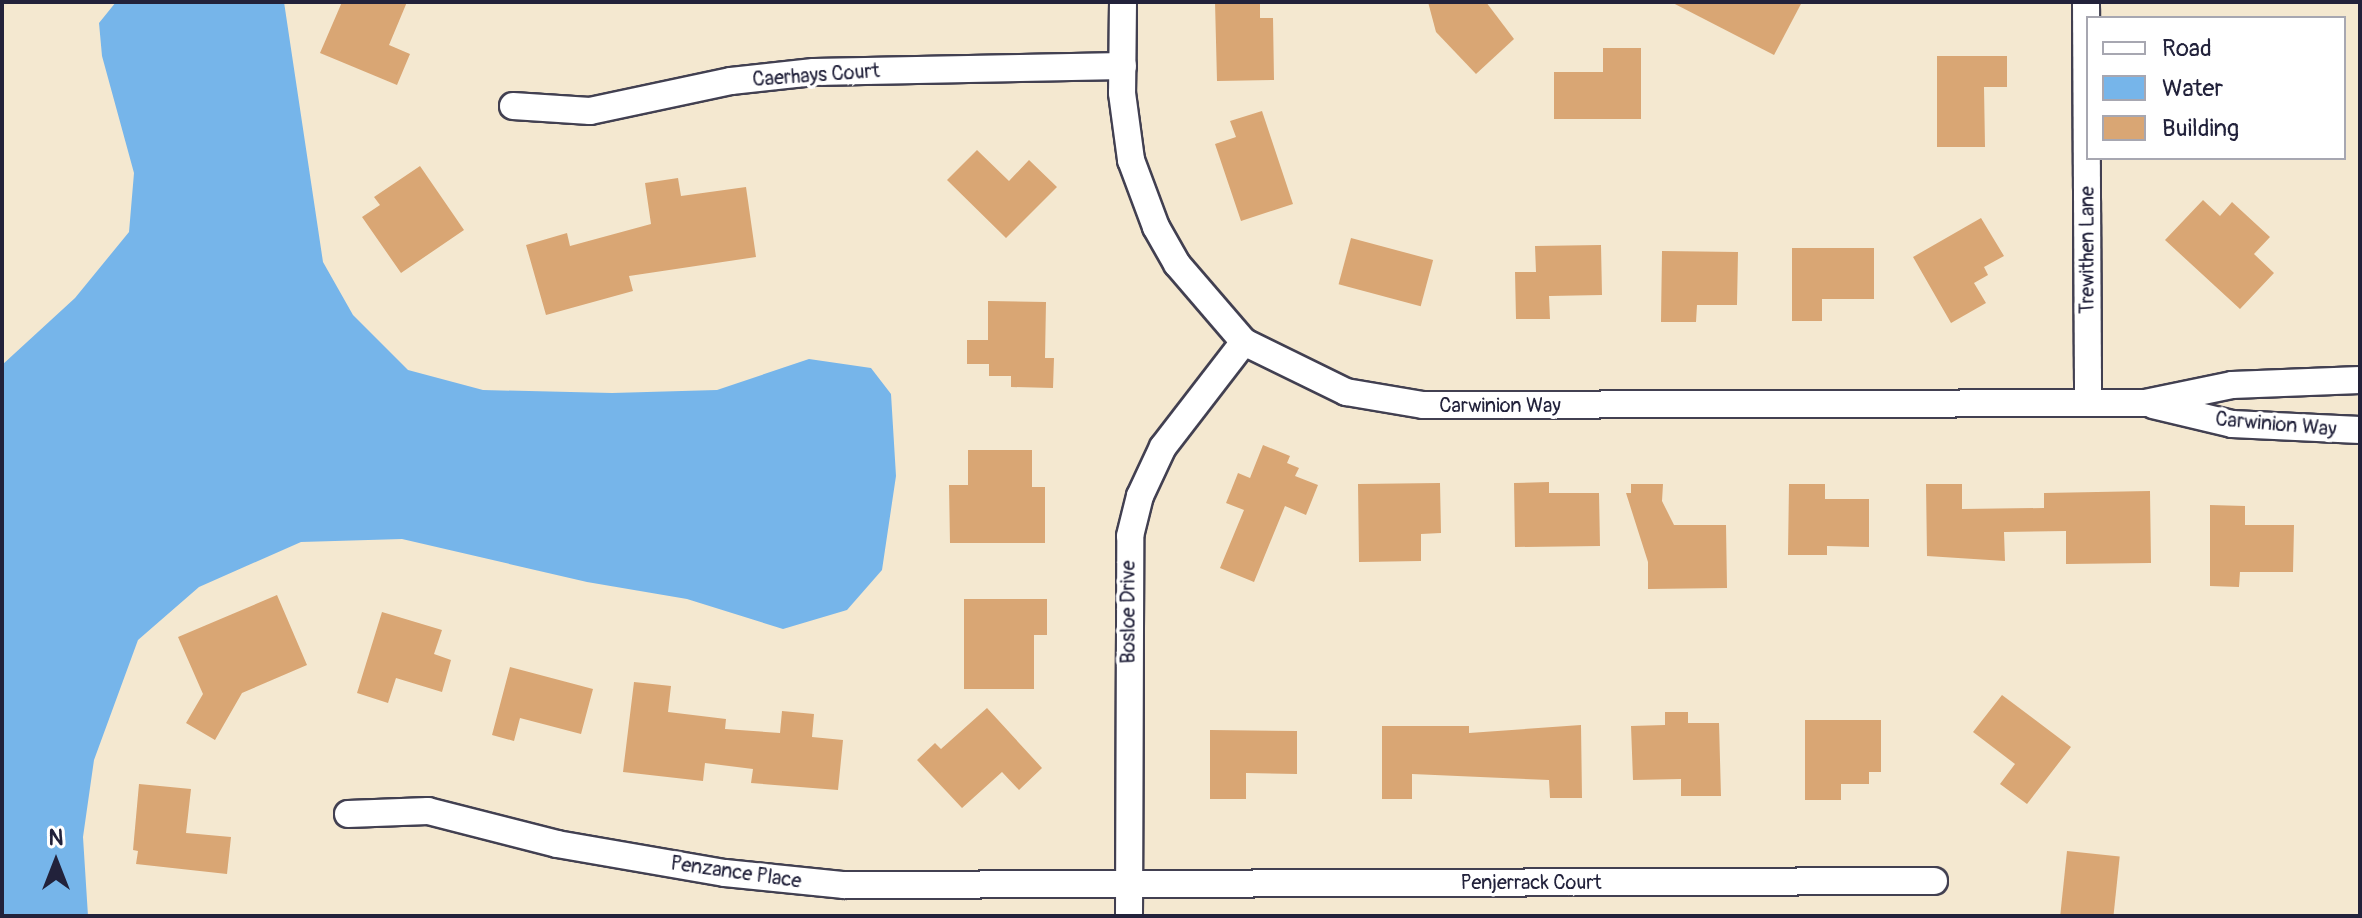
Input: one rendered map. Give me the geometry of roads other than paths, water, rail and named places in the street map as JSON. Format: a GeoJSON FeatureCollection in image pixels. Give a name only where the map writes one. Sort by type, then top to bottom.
{"type":"FeatureCollection","features":[{"type":"Feature","properties":{"kind":"street","name":"Carwinion Way"},"geometry":{"type":"LineString","coordinates":[[1123,2],[1125,124],[1142,195],[1177,264],[1244,342],[1346,392],[1401,404],[2145,403],[2232,424],[2360,430]]}},
{"type":"Feature","properties":{"kind":"street","name":"Caerhays Court"},"geometry":{"type":"LineString","coordinates":[[513,106],[590,111],[731,81],[814,72],[1123,66]]}},
{"type":"Feature","properties":{"kind":"street","name":"Trewithen Lane"},"geometry":{"type":"LineString","coordinates":[[2087,160],[2088,402]]}},
{"type":"Feature","properties":{"kind":"street","name":"Bosloe Drive"},"geometry":{"type":"LineString","coordinates":[[1129,916],[1127,584],[1132,525],[1150,471],[1176,425],[1244,342]]}},
{"type":"Feature","properties":{"kind":"street","name":"Carwinion Way"},"geometry":{"type":"LineString","coordinates":[[2145,403],[2232,385],[2360,380]]}},
{"type":"Feature","properties":{"kind":"street","name":"Penzance Place"},"geometry":{"type":"LineString","coordinates":[[348,814],[428,811],[649,860],[844,885],[1129,883]]}},
{"type":"Feature","properties":{"kind":"street","name":"Penjerrack Court"},"geometry":{"type":"LineString","coordinates":[[1129,883],[1934,881]]}},
{"type":"Feature","properties":{"kind":"water"},"geometry":{"type":"Polygon","coordinates":[[[116,2],[284,2],[323,262],[353,315],[408,370],[483,390],[612,393],[717,390],[809,359],[871,368],[891,394],[896,476],[882,570],[847,610],[783,629],[687,599],[587,582],[402,539],[301,542],[199,587],[138,640],[94,760],[83,837],[88,916],[2,916],[2,365],[75,298],[129,232],[134,173],[102,56],[99,23],[116,2]]]}}]}
